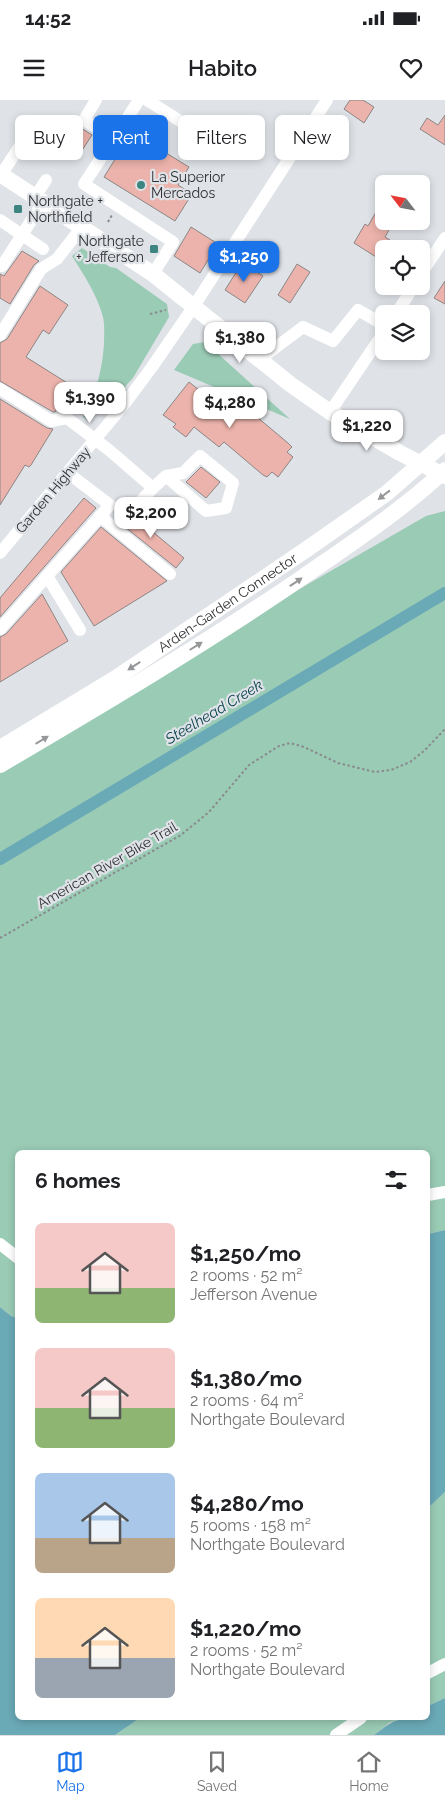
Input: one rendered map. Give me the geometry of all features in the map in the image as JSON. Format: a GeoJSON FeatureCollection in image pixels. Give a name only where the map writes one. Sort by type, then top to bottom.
{"type":"FeatureCollection","features":[{"type":"Feature","properties":{"kind":"main road"},"geometry":{"type":"LineString","coordinates":[[1,174],[153,274],[259,360],[330,412],[421,464],[444,473]]}},
{"type":"Feature","properties":{"kind":"main road","name":"Arden-Garden Connector"},"geometry":{"type":"LineString","coordinates":[[0,748],[119,676],[368,508],[445,442]]}},
{"type":"Feature","properties":{"kind":"main road","name":"Arden-Garden Connector"},"geometry":{"type":"LineString","coordinates":[[0,765],[163,667],[265,602],[375,527],[444,473]]}},
{"type":"Feature","properties":{"kind":"street"},"geometry":{"type":"LineString","coordinates":[[93,126],[84,120],[96,100]]}},
{"type":"Feature","properties":{"kind":"street"},"geometry":{"type":"LineString","coordinates":[[129,115],[139,100]]}},
{"type":"Feature","properties":{"kind":"street"},"geometry":{"type":"LineString","coordinates":[[147,100],[178,120]]}},
{"type":"Feature","properties":{"kind":"street","name":"Garden Highway"},"geometry":{"type":"LineString","coordinates":[[2,548],[68,473],[123,406],[194,306],[327,100]]}},
{"type":"Feature","properties":{"kind":"street"},"geometry":{"type":"LineString","coordinates":[[1,174],[15,153]]}},
{"type":"Feature","properties":{"kind":"street"},"geometry":{"type":"LineString","coordinates":[[100,160],[84,184],[174,242],[153,274]]}},
{"type":"Feature","properties":{"kind":"street"},"geometry":{"type":"LineString","coordinates":[[0,265],[2,266],[22,235],[46,180]]}},
{"type":"Feature","properties":{"kind":"street"},"geometry":{"type":"LineString","coordinates":[[0,220],[43,249]]}},
{"type":"Feature","properties":{"kind":"street"},"geometry":{"type":"LineString","coordinates":[[0,335],[41,269],[57,259],[82,227]]}},
{"type":"Feature","properties":{"kind":"street"},"geometry":{"type":"LineString","coordinates":[[430,260],[445,238]]}},
{"type":"Feature","properties":{"kind":"street"},"geometry":{"type":"LineString","coordinates":[[259,360],[303,326],[333,342],[358,310],[375,320]]}},
{"type":"Feature","properties":{"kind":"street"},"geometry":{"type":"LineString","coordinates":[[330,412],[375,345]]}},
{"type":"Feature","properties":{"kind":"street"},"geometry":{"type":"LineString","coordinates":[[0,389],[52,421],[67,418],[153,488]]}},
{"type":"Feature","properties":{"kind":"street"},"geometry":{"type":"LineString","coordinates":[[166,476],[206,511],[226,508],[233,483],[200,456],[183,473],[166,476],[141,501],[170,522]]}},
{"type":"Feature","properties":{"kind":"street"},"geometry":{"type":"LineString","coordinates":[[0,629],[110,505],[68,473]]}},
{"type":"Feature","properties":{"kind":"street"},"geometry":{"type":"LineString","coordinates":[[100,516],[170,574]]}},
{"type":"Feature","properties":{"kind":"street"},"geometry":{"type":"LineString","coordinates":[[47,576],[80,630]]}},
{"type":"Feature","properties":{"kind":"street"},"geometry":{"type":"LineString","coordinates":[[430,1195],[445,1192]]}},
{"type":"Feature","properties":{"kind":"street"},"geometry":{"type":"LineString","coordinates":[[0,1244],[15,1256]]}},
{"type":"Feature","properties":{"kind":"street"},"geometry":{"type":"LineString","coordinates":[[430,1672],[445,1664]]}},
{"type":"Feature","properties":{"kind":"street"},"geometry":{"type":"LineString","coordinates":[[336,1735],[358,1720]]}},
{"type":"Feature","properties":{"kind":"path"},"geometry":{"type":"LineString","coordinates":[[150,314],[166,310]]}},
{"type":"Feature","properties":{"kind":"path","name":"American River Bike Trail"},"geometry":{"type":"LineString","coordinates":[[0,938],[181,835],[209,812],[249,765],[279,746],[290,743],[338,763],[375,772],[391,770],[410,762],[424,751],[445,729]]}},
{"type":"Feature","properties":{"kind":"green space"},"geometry":{"type":"Polygon","coordinates":[[[82,248],[110,267],[116,268],[167,304],[169,317],[133,378],[110,403],[102,406],[88,420],[83,417],[95,391],[100,373],[104,327],[103,317],[90,285],[72,256],[82,248]]]}},
{"type":"Feature","properties":{"kind":"green space"},"geometry":{"type":"Polygon","coordinates":[[[205,342],[290,419],[174,370],[193,344],[205,342]]]}},
{"type":"Feature","properties":{"kind":"green space"},"geometry":{"type":"Polygon","coordinates":[[[445,511],[445,1230],[430,1234],[430,1150],[15,1150],[15,1317],[11,1316],[0,1307],[0,762],[426,516],[445,511]]]}},
{"type":"Feature","properties":{"kind":"green space"},"geometry":{"type":"Polygon","coordinates":[[[445,1492],[445,1698],[430,1705],[430,1506],[445,1492]]]}},
{"type":"Feature","properties":{"kind":"green space"},"geometry":{"type":"Polygon","coordinates":[[[137,1720],[397,1720],[389,1723],[374,1735],[115,1735],[137,1720]]]}},
{"type":"Feature","properties":{"kind":"water"},"geometry":{"type":"Polygon","coordinates":[[[445,1230],[445,1492],[430,1506],[430,1234],[445,1230]]]}},
{"type":"Feature","properties":{"kind":"water"},"geometry":{"type":"Polygon","coordinates":[[[0,1307],[15,1317],[15,1720],[137,1720],[115,1735],[0,1735],[0,1307]]]}},
{"type":"Feature","properties":{"kind":"water"},"geometry":{"type":"Polygon","coordinates":[[[445,1698],[445,1735],[374,1735],[399,1720],[430,1720],[430,1705],[445,1698]]]}},
{"type":"Feature","properties":{"kind":"building"},"geometry":{"type":"Polygon","coordinates":[[[350,100],[363,100],[374,107],[364,123],[344,109],[350,100]]]}},
{"type":"Feature","properties":{"kind":"building"},"geometry":{"type":"Polygon","coordinates":[[[445,115],[445,145],[420,129],[427,118],[438,125],[445,115]]]}},
{"type":"Feature","properties":{"kind":"building"},"geometry":{"type":"Polygon","coordinates":[[[83,129],[92,135],[83,149],[83,129]]]}},
{"type":"Feature","properties":{"kind":"building"},"geometry":{"type":"Polygon","coordinates":[[[168,154],[189,167],[178,185],[192,194],[175,221],[104,177],[115,160],[168,160],[168,154]]]}},
{"type":"Feature","properties":{"kind":"building"},"geometry":{"type":"Polygon","coordinates":[[[375,214],[375,230],[389,230],[385,237],[390,240],[375,240],[375,256],[354,243],[365,224],[368,226],[375,214]]]}},
{"type":"Feature","properties":{"kind":"building"},"geometry":{"type":"Polygon","coordinates":[[[191,227],[218,244],[200,273],[174,256],[191,227]]]}},
{"type":"Feature","properties":{"kind":"building"},"geometry":{"type":"Polygon","coordinates":[[[22,251],[39,261],[34,265],[10,304],[0,298],[0,274],[4,276],[22,251]]]}},
{"type":"Feature","properties":{"kind":"building"},"geometry":{"type":"Polygon","coordinates":[[[242,263],[263,276],[245,303],[225,290],[242,263]]]}},
{"type":"Feature","properties":{"kind":"building"},"geometry":{"type":"Polygon","coordinates":[[[297,264],[310,272],[290,303],[278,295],[297,264]]]}},
{"type":"Feature","properties":{"kind":"building"},"geometry":{"type":"Polygon","coordinates":[[[445,281],[445,304],[434,298],[445,281]]]}},
{"type":"Feature","properties":{"kind":"building"},"geometry":{"type":"Polygon","coordinates":[[[40,286],[68,305],[49,334],[43,330],[26,357],[72,386],[55,412],[0,381],[0,343],[7,339],[40,286]]]}},
{"type":"Feature","properties":{"kind":"building"},"geometry":{"type":"Polygon","coordinates":[[[189,382],[199,390],[201,388],[211,395],[213,393],[243,415],[247,410],[251,412],[292,447],[287,452],[293,457],[278,477],[272,472],[267,477],[263,475],[224,442],[219,447],[194,427],[186,437],[173,427],[176,424],[163,415],[189,382]]]}},
{"type":"Feature","properties":{"kind":"building"},"geometry":{"type":"Polygon","coordinates":[[[0,399],[47,428],[53,429],[31,465],[29,467],[25,465],[0,505],[0,399]]]}},
{"type":"Feature","properties":{"kind":"building"},"geometry":{"type":"Polygon","coordinates":[[[201,467],[220,482],[206,498],[186,482],[201,467]]]}},
{"type":"Feature","properties":{"kind":"building"},"geometry":{"type":"Polygon","coordinates":[[[84,498],[96,508],[0,617],[0,598],[84,498]]]}},
{"type":"Feature","properties":{"kind":"building"},"geometry":{"type":"Polygon","coordinates":[[[128,511],[184,558],[176,568],[119,522],[128,511]]]}},
{"type":"Feature","properties":{"kind":"building"},"geometry":{"type":"Polygon","coordinates":[[[101,527],[167,581],[94,626],[61,572],[101,527]]]}},
{"type":"Feature","properties":{"kind":"building"},"geometry":{"type":"Polygon","coordinates":[[[42,594],[68,641],[0,682],[0,637],[6,634],[42,594]]]}},
{"type":"Feature","properties":{"kind":"waterway","name":"Steelhead Creek"},"geometry":{"type":"LineString","coordinates":[[0,859],[445,593]]}},
{"type":"Feature","properties":{"kind":"place","name":"La Superior Mercados"},"geometry":{"type":"Point","coordinates":[141,185]}},
{"type":"Feature","properties":{"kind":"place","name":"Northgate + Northfield"},"geometry":{"type":"Point","coordinates":[18,209]}},
{"type":"Feature","properties":{"kind":"place","name":"Northgate + Jefferson"},"geometry":{"type":"Point","coordinates":[154,249]}}]}
